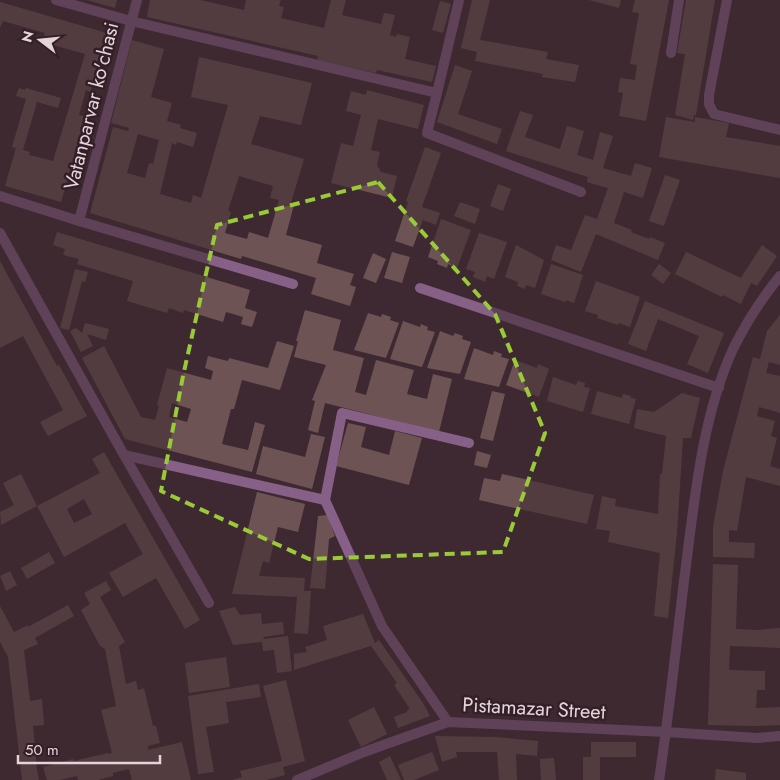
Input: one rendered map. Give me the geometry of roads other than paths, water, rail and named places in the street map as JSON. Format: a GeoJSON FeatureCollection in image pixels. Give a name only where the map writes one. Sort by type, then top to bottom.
{"type":"FeatureCollection","features":[{"type":"Feature","properties":{"kind":"street"},"geometry":{"type":"LineString","coordinates":[[56,0],[131,21],[437,92]]}},
{"type":"Feature","properties":{"kind":"street","name":"Vatanparvar ko'chasi"},"geometry":{"type":"LineString","coordinates":[[79,221],[137,0]]}},
{"type":"Feature","properties":{"kind":"street"},"geometry":{"type":"LineString","coordinates":[[459,0],[427,133],[581,192]]}},
{"type":"Feature","properties":{"kind":"street"},"geometry":{"type":"LineString","coordinates":[[671,53],[679,0]]}},
{"type":"Feature","properties":{"kind":"street"},"geometry":{"type":"LineString","coordinates":[[726,0],[709,95],[714,114],[780,130]]}},
{"type":"Feature","properties":{"kind":"street"},"geometry":{"type":"LineString","coordinates":[[0,196],[293,284]]}},
{"type":"Feature","properties":{"kind":"street"},"geometry":{"type":"LineString","coordinates":[[0,233],[209,603]]}},
{"type":"Feature","properties":{"kind":"street"},"geometry":{"type":"LineString","coordinates":[[659,780],[691,526],[704,442],[719,388],[734,349],[761,300],[780,276]]}},
{"type":"Feature","properties":{"kind":"street"},"geometry":{"type":"LineString","coordinates":[[420,288],[719,388]]}},
{"type":"Feature","properties":{"kind":"street"},"geometry":{"type":"LineString","coordinates":[[448,722],[382,626],[325,500],[342,413],[469,443]]}},
{"type":"Feature","properties":{"kind":"street"},"geometry":{"type":"LineString","coordinates":[[124,455],[325,500]]}},
{"type":"Feature","properties":{"kind":"street","name":"Pistamazar Street"},"geometry":{"type":"LineString","coordinates":[[297,780],[364,752],[448,722],[757,738],[780,736]]}}]}
